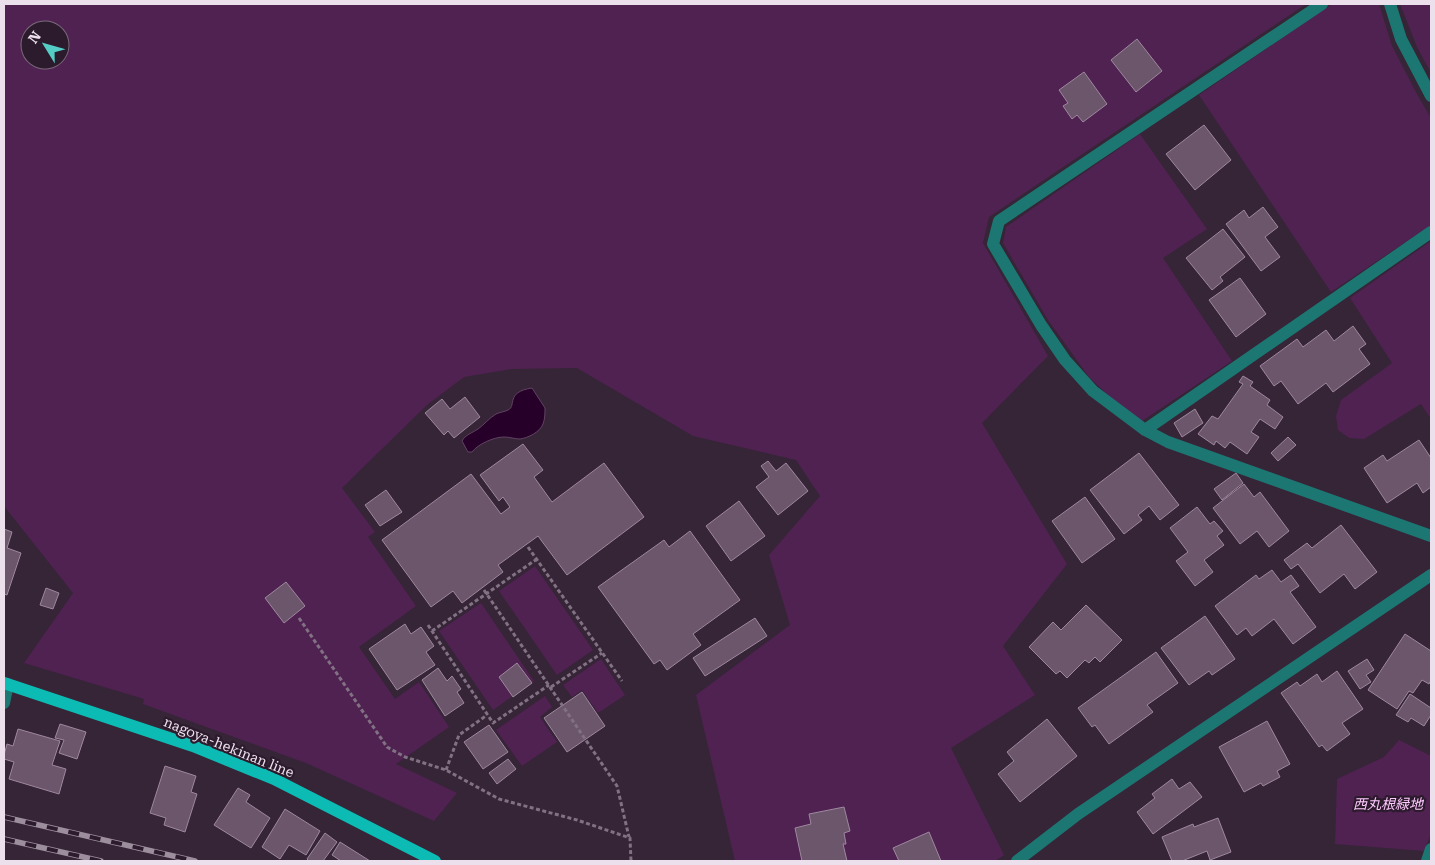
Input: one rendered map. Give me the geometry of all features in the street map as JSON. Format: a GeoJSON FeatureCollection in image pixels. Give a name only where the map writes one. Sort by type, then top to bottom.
{"type":"FeatureCollection","features":[{"type":"Feature","properties":{"kind":"main road","name":"nagoya-hekinan line"},"geometry":{"type":"LineString","coordinates":[[6,683],[193,746],[274,779],[435,861]]}},
{"type":"Feature","properties":{"kind":"street"},"geometry":{"type":"LineString","coordinates":[[1322,4],[999,222],[993,244],[1065,360],[1093,391],[1146,430],[1176,445],[1431,536]]}},
{"type":"Feature","properties":{"kind":"street"},"geometry":{"type":"LineString","coordinates":[[1390,4],[1401,39],[1431,96]]}},
{"type":"Feature","properties":{"kind":"street"},"geometry":{"type":"LineString","coordinates":[[1146,430],[1431,232]]}},
{"type":"Feature","properties":{"kind":"street"},"geometry":{"type":"LineString","coordinates":[[1017,861],[1078,814],[1431,574]]}},
{"type":"Feature","properties":{"kind":"street"},"geometry":{"type":"LineString","coordinates":[[4,703],[6,683]]}},
{"type":"Feature","properties":{"kind":"street"},"geometry":{"type":"LineString","coordinates":[[1427,861],[1431,849]]}},
{"type":"Feature","properties":{"kind":"path"},"geometry":{"type":"LineString","coordinates":[[528,547],[622,681]]}},
{"type":"Feature","properties":{"kind":"path"},"geometry":{"type":"LineString","coordinates":[[432,631],[485,592],[537,559]]}},
{"type":"Feature","properties":{"kind":"path"},"geometry":{"type":"LineString","coordinates":[[485,592],[616,786],[630,838],[631,861]]}},
{"type":"Feature","properties":{"kind":"path"},"geometry":{"type":"LineString","coordinates":[[300,618],[387,747],[405,757],[446,770],[498,799],[577,820],[630,838]]}},
{"type":"Feature","properties":{"kind":"path"},"geometry":{"type":"LineString","coordinates":[[428,624],[493,723],[602,654]]}},
{"type":"Feature","properties":{"kind":"path"},"geometry":{"type":"LineString","coordinates":[[446,770],[459,735],[487,715]]}},
{"type":"Feature","properties":{"kind":"green space"},"geometry":{"type":"Polygon","coordinates":[[[4,4],[1306,4],[989,217],[983,243],[1048,356],[982,423],[1067,564],[1003,646],[1035,695],[951,748],[1004,855],[995,861],[735,861],[696,695],[790,625],[769,555],[820,496],[796,460],[693,436],[577,368],[511,369],[464,377],[427,405],[342,488],[375,532],[368,537],[416,606],[359,647],[395,699],[419,682],[449,727],[396,764],[457,793],[434,821],[306,763],[143,704],[144,699],[24,663],[73,593],[4,506],[4,4]]]}},
{"type":"Feature","properties":{"kind":"green space"},"geometry":{"type":"Polygon","coordinates":[[[1332,4],[1379,4],[1392,46],[1431,118],[1431,225],[1331,292],[1199,95],[1332,4]]]}},
{"type":"Feature","properties":{"kind":"green space"},"geometry":{"type":"Polygon","coordinates":[[[1400,4],[1431,4],[1431,73],[1417,47],[1400,4]]]}},
{"type":"Feature","properties":{"kind":"green space"},"geometry":{"type":"Polygon","coordinates":[[[1140,134],[1207,229],[1163,258],[1232,361],[1142,421],[1109,396],[1089,377],[1048,320],[1003,243],[1006,227],[1140,134]]]}},
{"type":"Feature","properties":{"kind":"green space"},"geometry":{"type":"Polygon","coordinates":[[[1431,241],[1431,419],[1421,404],[1364,439],[1349,438],[1338,430],[1336,416],[1341,400],[1392,363],[1350,298],[1431,241]]]}},
{"type":"Feature","properties":{"kind":"green space"},"geometry":{"type":"Polygon","coordinates":[[[535,566],[593,650],[557,675],[499,591],[535,566]]]}},
{"type":"Feature","properties":{"kind":"green space"},"geometry":{"type":"Polygon","coordinates":[[[481,603],[534,681],[493,710],[439,631],[481,603]]]}},
{"type":"Feature","properties":{"kind":"green space"},"geometry":{"type":"Polygon","coordinates":[[[601,659],[625,695],[598,713],[582,690],[572,697],[563,685],[601,659]]]}},
{"type":"Feature","properties":{"kind":"green space"},"geometry":{"type":"Polygon","coordinates":[[[545,696],[552,707],[540,717],[557,742],[522,766],[496,730],[545,696]]]}},
{"type":"Feature","properties":{"kind":"green space","name":"西丸根緑地"},"geometry":{"type":"Polygon","coordinates":[[[1399,740],[1431,756],[1431,833],[1424,851],[1335,844],[1337,779],[1384,757],[1399,740]]]}},
{"type":"Feature","properties":{"kind":"shaded area"},"geometry":{"type":"Polygon","coordinates":[[[532,388],[545,408],[544,422],[539,430],[518,439],[500,437],[478,446],[472,452],[468,452],[462,441],[465,437],[491,417],[511,408],[513,399],[518,393],[532,388]]]}},
{"type":"Feature","properties":{"kind":"building"},"geometry":{"type":"Polygon","coordinates":[[[1137,39],[1162,71],[1136,92],[1111,60],[1137,39]]]}},
{"type":"Feature","properties":{"kind":"building"},"geometry":{"type":"Polygon","coordinates":[[[1084,72],[1107,104],[1083,122],[1077,115],[1072,119],[1063,106],[1068,103],[1059,90],[1084,72]]]}},
{"type":"Feature","properties":{"kind":"building"},"geometry":{"type":"Polygon","coordinates":[[[1204,125],[1231,160],[1195,190],[1166,154],[1204,125]]]}},
{"type":"Feature","properties":{"kind":"building"},"geometry":{"type":"Polygon","coordinates":[[[1263,207],[1278,227],[1265,237],[1280,257],[1261,271],[1226,224],[1244,210],[1249,218],[1263,207]]]}},
{"type":"Feature","properties":{"kind":"building"},"geometry":{"type":"Polygon","coordinates":[[[1223,229],[1245,257],[1220,277],[1223,281],[1212,290],[1186,258],[1223,229]]]}},
{"type":"Feature","properties":{"kind":"building"},"geometry":{"type":"Polygon","coordinates":[[[1240,278],[1266,314],[1236,337],[1209,300],[1240,278]]]}},
{"type":"Feature","properties":{"kind":"building"},"geometry":{"type":"Polygon","coordinates":[[[1353,326],[1366,344],[1359,349],[1370,364],[1333,392],[1326,383],[1298,404],[1281,381],[1274,386],[1260,366],[1297,339],[1303,347],[1326,330],[1334,341],[1353,326]]]}},
{"type":"Feature","properties":{"kind":"building"},"geometry":{"type":"Polygon","coordinates":[[[1243,376],[1253,382],[1250,386],[1270,400],[1267,405],[1283,417],[1275,429],[1260,419],[1251,432],[1259,437],[1247,454],[1230,442],[1225,448],[1216,441],[1214,445],[1198,434],[1212,416],[1218,419],[1243,384],[1239,382],[1243,376]]]}},
{"type":"Feature","properties":{"kind":"building"},"geometry":{"type":"Polygon","coordinates":[[[465,397],[480,417],[454,438],[448,431],[444,435],[425,413],[442,399],[450,409],[465,397]]]}},
{"type":"Feature","properties":{"kind":"building"},"geometry":{"type":"Polygon","coordinates":[[[1195,409],[1203,423],[1182,437],[1174,423],[1195,409]]]}},
{"type":"Feature","properties":{"kind":"building"},"geometry":{"type":"Polygon","coordinates":[[[1288,437],[1296,445],[1278,461],[1271,453],[1288,437]]]}},
{"type":"Feature","properties":{"kind":"building"},"geometry":{"type":"Polygon","coordinates":[[[1419,440],[1431,458],[1431,487],[1423,493],[1417,483],[1387,503],[1364,468],[1383,455],[1387,461],[1419,440]]]}},
{"type":"Feature","properties":{"kind":"building"},"geometry":{"type":"Polygon","coordinates":[[[523,444],[543,470],[534,477],[552,502],[604,463],[644,517],[567,575],[538,536],[498,565],[503,572],[462,603],[453,591],[431,607],[382,540],[471,474],[501,514],[510,507],[503,497],[499,501],[480,475],[523,444]]]}},
{"type":"Feature","properties":{"kind":"building"},"geometry":{"type":"Polygon","coordinates":[[[1139,453],[1179,505],[1160,520],[1149,506],[1138,515],[1142,520],[1124,534],[1090,490],[1139,453]]]}},
{"type":"Feature","properties":{"kind":"building"},"geometry":{"type":"Polygon","coordinates":[[[768,461],[776,471],[786,463],[808,491],[778,515],[756,487],[769,477],[761,466],[768,461]]]}},
{"type":"Feature","properties":{"kind":"building"},"geometry":{"type":"Polygon","coordinates":[[[1236,473],[1243,483],[1222,500],[1214,489],[1236,473]]]}},
{"type":"Feature","properties":{"kind":"building"},"geometry":{"type":"Polygon","coordinates":[[[1244,484],[1254,497],[1260,492],[1289,531],[1269,547],[1257,531],[1240,544],[1213,508],[1244,484]]]}},
{"type":"Feature","properties":{"kind":"building"},"geometry":{"type":"Polygon","coordinates":[[[386,490],[402,512],[380,526],[365,505],[386,490]]]}},
{"type":"Feature","properties":{"kind":"building"},"geometry":{"type":"Polygon","coordinates":[[[1085,497],[1115,539],[1082,563],[1052,521],[1085,497]]]}},
{"type":"Feature","properties":{"kind":"building"},"geometry":{"type":"Polygon","coordinates":[[[739,501],[765,536],[731,561],[706,526],[739,501]]]}},
{"type":"Feature","properties":{"kind":"building"},"geometry":{"type":"Polygon","coordinates":[[[1197,507],[1210,524],[1214,521],[1223,531],[1217,536],[1224,545],[1204,560],[1213,572],[1195,586],[1176,561],[1188,552],[1170,528],[1197,507]]]}},
{"type":"Feature","properties":{"kind":"building"},"geometry":{"type":"Polygon","coordinates":[[[1341,525],[1377,572],[1355,589],[1344,574],[1320,593],[1298,564],[1291,569],[1284,560],[1307,543],[1312,548],[1341,525]]]}},
{"type":"Feature","properties":{"kind":"building"},"geometry":{"type":"Polygon","coordinates":[[[4,529],[12,532],[7,548],[21,553],[7,595],[4,594],[4,529]]]}},
{"type":"Feature","properties":{"kind":"building"},"geometry":{"type":"Polygon","coordinates":[[[690,531],[740,600],[693,634],[701,645],[667,670],[660,660],[654,664],[598,587],[664,540],[669,547],[690,531]]]}},
{"type":"Feature","properties":{"kind":"building"},"geometry":{"type":"Polygon","coordinates":[[[1272,570],[1281,582],[1291,575],[1299,586],[1290,592],[1316,627],[1293,644],[1274,619],[1252,636],[1246,628],[1237,635],[1215,606],[1256,575],[1259,579],[1272,570]]]}},
{"type":"Feature","properties":{"kind":"building"},"geometry":{"type":"Polygon","coordinates":[[[286,582],[305,606],[284,623],[265,598],[286,582]]]}},
{"type":"Feature","properties":{"kind":"building"},"geometry":{"type":"Polygon","coordinates":[[[46,588],[59,593],[53,609],[40,605],[46,588]]]}},
{"type":"Feature","properties":{"kind":"building"},"geometry":{"type":"Polygon","coordinates":[[[1086,605],[1122,640],[1100,662],[1095,657],[1089,663],[1085,660],[1067,678],[1060,671],[1056,674],[1029,647],[1053,622],[1061,630],[1086,605]]]}},
{"type":"Feature","properties":{"kind":"building"},"geometry":{"type":"Polygon","coordinates":[[[1205,616],[1235,659],[1212,675],[1209,671],[1189,685],[1161,648],[1205,616]]]}},
{"type":"Feature","properties":{"kind":"building"},"geometry":{"type":"Polygon","coordinates":[[[755,618],[767,636],[705,676],[693,658],[755,618]]]}},
{"type":"Feature","properties":{"kind":"building"},"geometry":{"type":"Polygon","coordinates":[[[405,624],[411,634],[421,627],[434,646],[426,652],[435,665],[397,690],[369,649],[405,624]]]}},
{"type":"Feature","properties":{"kind":"building"},"geometry":{"type":"Polygon","coordinates":[[[1405,634],[1431,651],[1431,680],[1429,684],[1422,680],[1413,693],[1409,691],[1397,709],[1368,690],[1405,634]]]}},
{"type":"Feature","properties":{"kind":"building"},"geometry":{"type":"Polygon","coordinates":[[[1156,652],[1178,683],[1147,705],[1153,712],[1109,744],[1095,725],[1092,727],[1078,708],[1156,652]]]}},
{"type":"Feature","properties":{"kind":"building"},"geometry":{"type":"Polygon","coordinates":[[[1367,659],[1374,670],[1366,675],[1371,682],[1360,689],[1348,671],[1367,659]]]}},
{"type":"Feature","properties":{"kind":"building"},"geometry":{"type":"Polygon","coordinates":[[[517,663],[532,683],[513,697],[499,677],[517,663]]]}},
{"type":"Feature","properties":{"kind":"building"},"geometry":{"type":"Polygon","coordinates":[[[438,668],[447,681],[452,676],[461,689],[457,692],[464,703],[445,716],[422,680],[438,668]]]}},
{"type":"Feature","properties":{"kind":"building"},"geometry":{"type":"Polygon","coordinates":[[[1337,671],[1363,709],[1342,723],[1350,734],[1327,751],[1322,745],[1319,747],[1281,693],[1297,682],[1300,686],[1317,674],[1322,682],[1337,671]]]}},
{"type":"Feature","properties":{"kind":"building"},"geometry":{"type":"Polygon","coordinates":[[[582,692],[605,726],[567,752],[544,718],[582,692]]]}},
{"type":"Feature","properties":{"kind":"building"},"geometry":{"type":"Polygon","coordinates":[[[1410,694],[1431,708],[1431,715],[1424,726],[1411,718],[1408,722],[1396,715],[1410,694]]]}},
{"type":"Feature","properties":{"kind":"building"},"geometry":{"type":"Polygon","coordinates":[[[1047,719],[1077,756],[1020,802],[998,774],[1014,761],[1007,752],[1047,719]]]}},
{"type":"Feature","properties":{"kind":"building"},"geometry":{"type":"Polygon","coordinates":[[[1267,721],[1290,764],[1277,771],[1280,777],[1263,786],[1261,783],[1244,792],[1219,747],[1267,721]]]}},
{"type":"Feature","properties":{"kind":"building"},"geometry":{"type":"Polygon","coordinates":[[[60,724],[86,732],[77,759],[59,753],[64,740],[55,738],[60,724]]]}},
{"type":"Feature","properties":{"kind":"building"},"geometry":{"type":"Polygon","coordinates":[[[489,725],[508,752],[483,769],[464,742],[489,725]]]}},
{"type":"Feature","properties":{"kind":"building"},"geometry":{"type":"Polygon","coordinates":[[[18,729],[60,741],[52,765],[66,769],[59,794],[9,779],[14,762],[4,759],[4,755],[7,744],[13,746],[18,729]]]}},
{"type":"Feature","properties":{"kind":"building"},"geometry":{"type":"Polygon","coordinates":[[[508,759],[516,769],[497,784],[489,773],[508,759]]]}},
{"type":"Feature","properties":{"kind":"building"},"geometry":{"type":"Polygon","coordinates":[[[165,766],[196,776],[191,792],[197,794],[185,832],[164,825],[166,818],[150,813],[165,766]]]}},
{"type":"Feature","properties":{"kind":"building"},"geometry":{"type":"Polygon","coordinates":[[[1172,779],[1179,789],[1190,782],[1202,797],[1153,834],[1137,812],[1155,798],[1152,794],[1172,779]]]}},
{"type":"Feature","properties":{"kind":"building"},"geometry":{"type":"Polygon","coordinates":[[[238,788],[250,795],[246,802],[270,818],[251,848],[214,825],[238,788]]]}},
{"type":"Feature","properties":{"kind":"building"},"geometry":{"type":"Polygon","coordinates":[[[844,807],[850,831],[844,833],[846,844],[843,844],[847,861],[802,861],[795,828],[811,824],[809,814],[844,807]]]}},
{"type":"Feature","properties":{"kind":"building"},"geometry":{"type":"Polygon","coordinates":[[[285,809],[320,831],[306,855],[289,845],[280,859],[262,847],[285,809]]]}},
{"type":"Feature","properties":{"kind":"building"},"geometry":{"type":"Polygon","coordinates":[[[1218,818],[1231,852],[1210,860],[1207,851],[1182,861],[1172,861],[1162,837],[1193,824],[1194,827],[1218,818]]]}},
{"type":"Feature","properties":{"kind":"building"},"geometry":{"type":"Polygon","coordinates":[[[929,832],[941,861],[899,861],[893,848],[929,832]]]}},
{"type":"Feature","properties":{"kind":"building"},"geometry":{"type":"Polygon","coordinates":[[[325,833],[337,842],[323,861],[309,861],[307,859],[325,833]]]}},
{"type":"Feature","properties":{"kind":"building"},"geometry":{"type":"Polygon","coordinates":[[[340,842],[370,861],[341,861],[332,855],[340,842]]]}},
{"type":"Feature","properties":{"kind":"railway"},"geometry":{"type":"LineString","coordinates":[[4,817],[195,861]]}},
{"type":"Feature","properties":{"kind":"railway"},"geometry":{"type":"LineString","coordinates":[[4,839],[101,861]]}}]}
